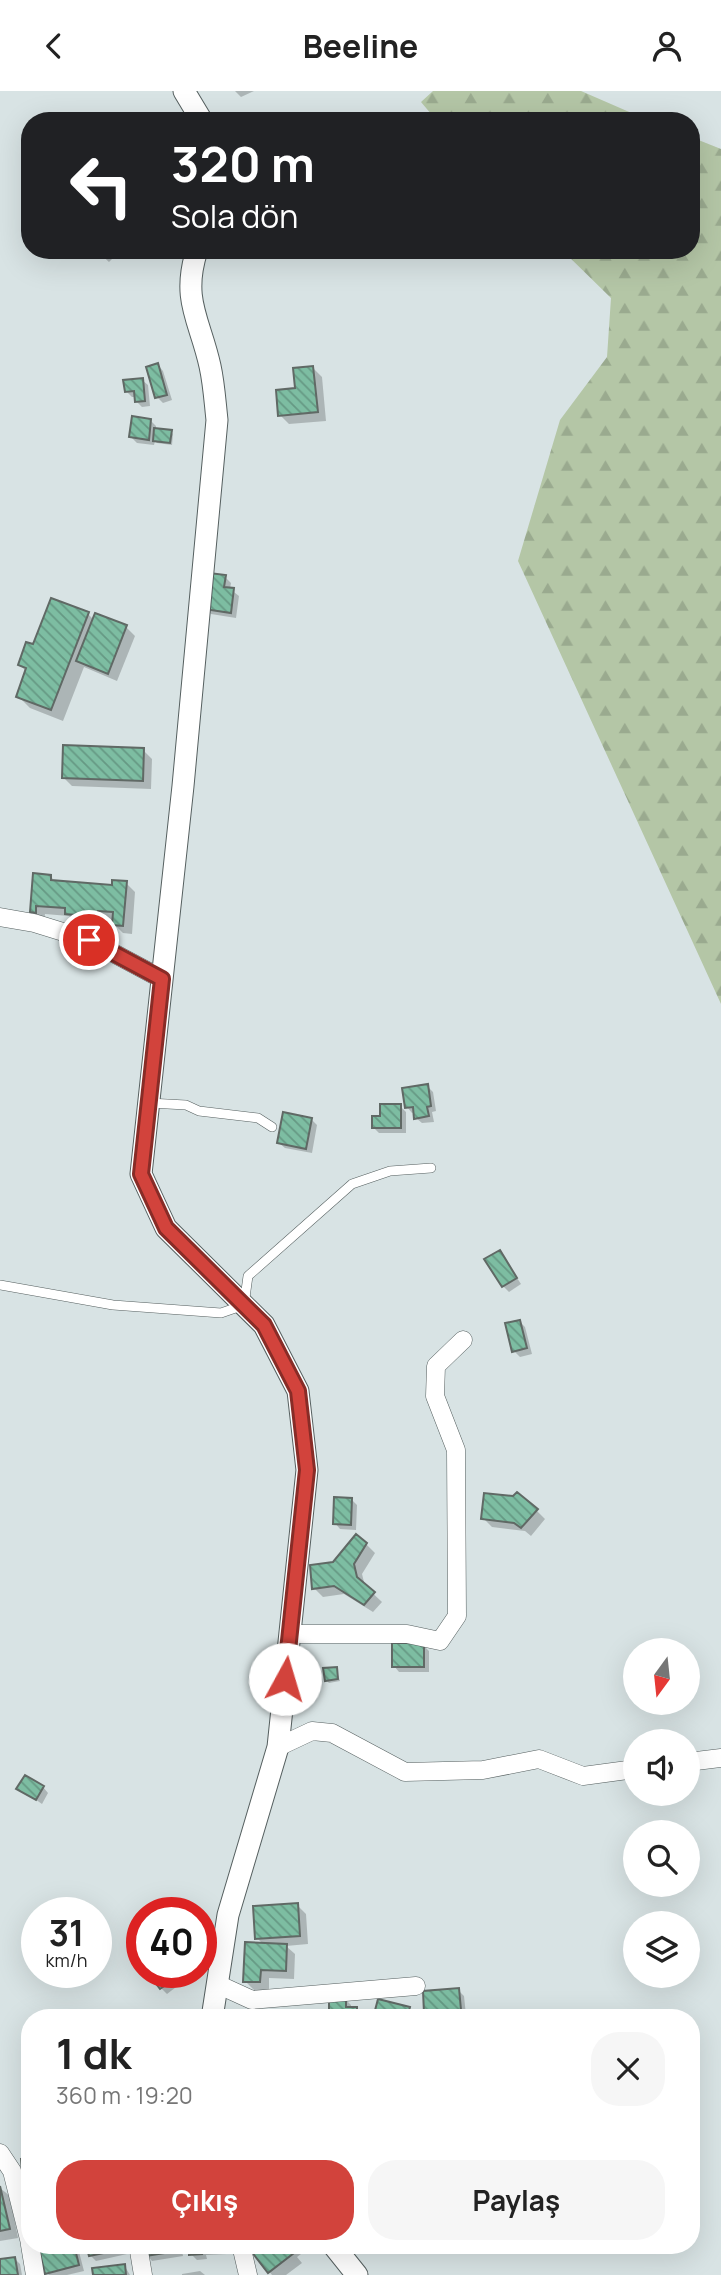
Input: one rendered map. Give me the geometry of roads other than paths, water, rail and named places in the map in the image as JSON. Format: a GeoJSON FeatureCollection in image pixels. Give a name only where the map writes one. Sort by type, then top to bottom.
{"type":"FeatureCollection","features":[{"type":"Feature","properties":{"kind":"street"},"geometry":{"type":"LineString","coordinates":[[184,91],[197,112]]}},
{"type":"Feature","properties":{"kind":"street"},"geometry":{"type":"LineString","coordinates":[[194,259],[189,274],[192,309],[210,367],[217,420],[184,773],[141,1174],[166,1228],[264,1325],[298,1391],[307,1470],[278,1747],[228,1915],[217,1978]]}},
{"type":"Feature","properties":{"kind":"street"},"geometry":{"type":"LineString","coordinates":[[0,917],[34,923],[89,940],[162,979]]}},
{"type":"Feature","properties":{"kind":"street"},"geometry":{"type":"LineString","coordinates":[[290,1634],[407,1634],[440,1641],[457,1616],[456,1450],[435,1396],[436,1366],[463,1340]]}},
{"type":"Feature","properties":{"kind":"street"},"geometry":{"type":"LineString","coordinates":[[278,1747],[312,1731],[332,1733],[405,1772],[483,1770],[539,1759],[583,1776],[623,1771]]}},
{"type":"Feature","properties":{"kind":"street"},"geometry":{"type":"LineString","coordinates":[[700,1761],[721,1758]]}},
{"type":"Feature","properties":{"kind":"street"},"geometry":{"type":"LineString","coordinates":[[217,1984],[252,2000],[416,1986]]}},
{"type":"Feature","properties":{"kind":"street"},"geometry":{"type":"LineString","coordinates":[[213,2009],[216,1988]]}},
{"type":"Feature","properties":{"kind":"street"},"geometry":{"type":"LineString","coordinates":[[0,2153],[12,2171],[21,2208]]}},
{"type":"Feature","properties":{"kind":"street"},"geometry":{"type":"LineString","coordinates":[[32,2254],[35,2275]]}},
{"type":"Feature","properties":{"kind":"street"},"geometry":{"type":"LineString","coordinates":[[140,2254],[143,2275]]}},
{"type":"Feature","properties":{"kind":"street"},"geometry":{"type":"LineString","coordinates":[[243,2254],[248,2275]]}},
{"type":"Feature","properties":{"kind":"street"},"geometry":{"type":"LineString","coordinates":[[340,2254],[357,2275]]}},
{"type":"Feature","properties":{"kind":"lane"},"geometry":{"type":"LineString","coordinates":[[149,1103],[186,1105],[199,1111],[258,1118],[272,1128]]}},
{"type":"Feature","properties":{"kind":"lane"},"geometry":{"type":"LineString","coordinates":[[0,1285],[82,1301],[221,1313],[244,1305],[248,1276],[352,1184],[390,1171],[431,1168]]}}]}
